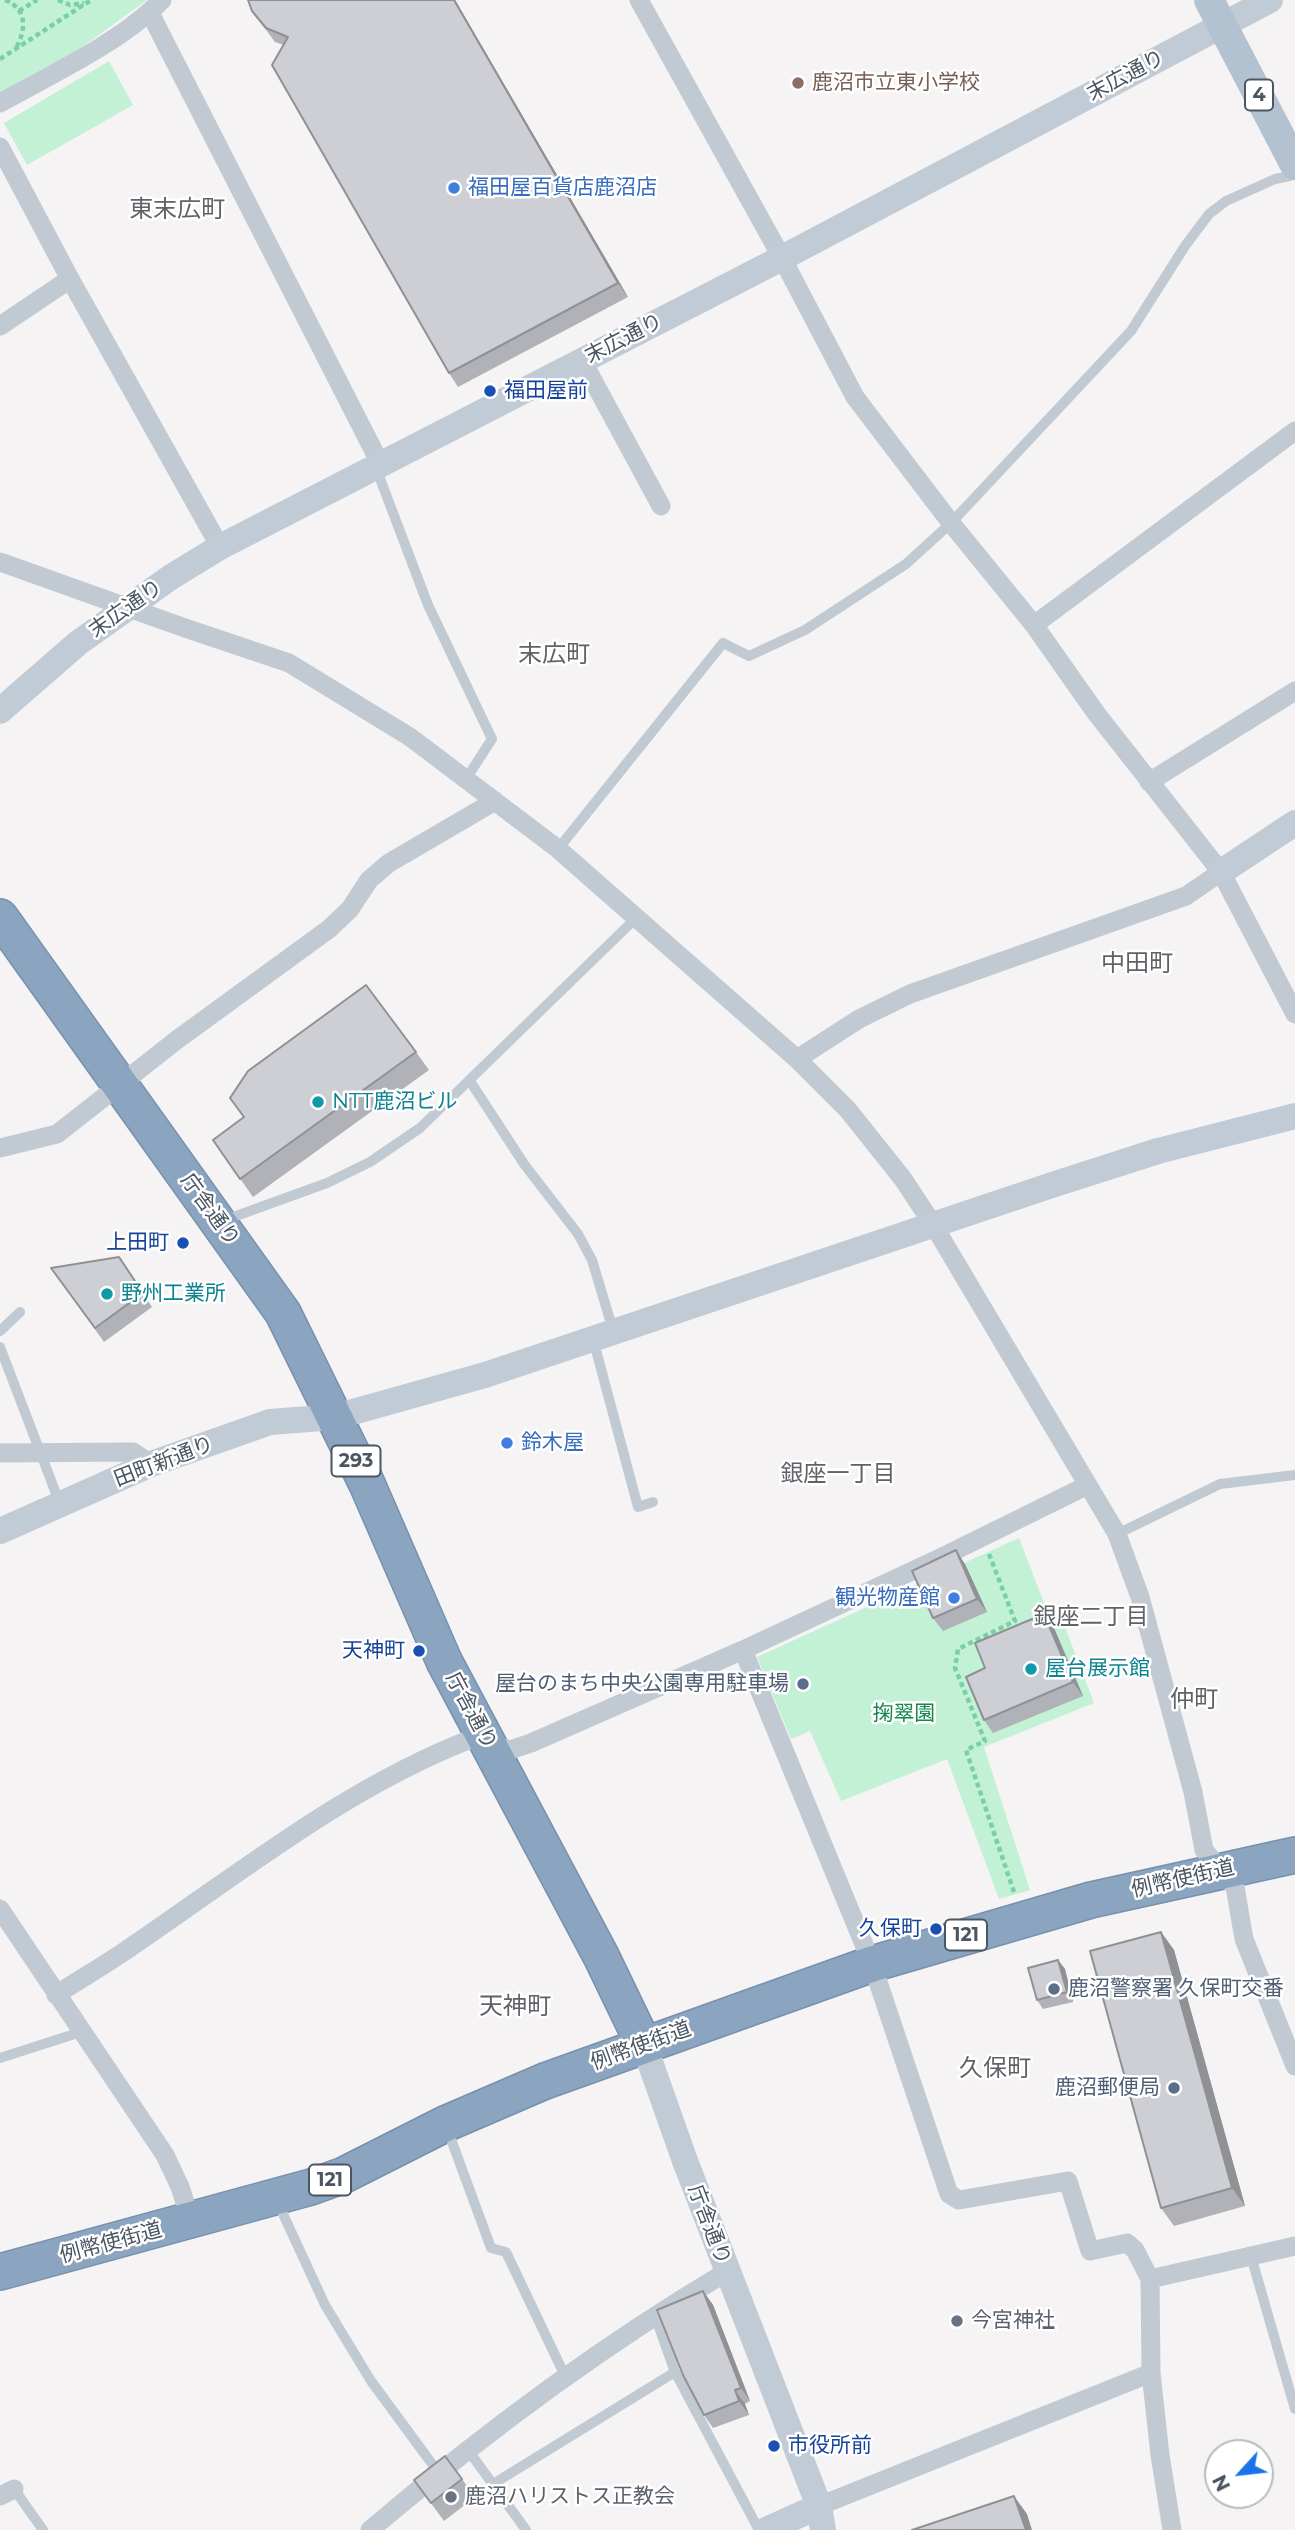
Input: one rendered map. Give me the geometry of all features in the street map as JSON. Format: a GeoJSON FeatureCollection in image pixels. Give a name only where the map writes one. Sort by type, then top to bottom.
{"type":"FeatureCollection","features":[{"type":"Feature","properties":{"kind":"highway","name":"庁舎通り"},"geometry":{"type":"LineString","coordinates":[[0,917],[283,1313],[367,1484],[444,1661],[601,1956],[644,2045]]}},
{"type":"Feature","properties":{"kind":"highway","name":"例幣使街道"},"geometry":{"type":"LineString","coordinates":[[0,2272],[276,2198],[344,2175],[445,2124],[545,2081],[872,1964],[1104,1897],[1295,1855]]}},
{"type":"Feature","properties":{"kind":"main road","name":"4"},"geometry":{"type":"LineString","coordinates":[[1215,13],[1295,166]]}},
{"type":"Feature","properties":{"kind":"street"},"geometry":{"type":"LineString","coordinates":[[639,0],[782,258],[855,397],[951,523],[1034,625],[1096,713],[1221,872],[1286,975],[1295,1014]]}},
{"type":"Feature","properties":{"kind":"street","name":"末広通り"},"geometry":{"type":"LineString","coordinates":[[0,711],[78,643],[126,608],[220,547],[782,258],[1215,13],[1270,0]]}},
{"type":"Feature","properties":{"kind":"street"},"geometry":{"type":"LineString","coordinates":[[0,103],[83,56],[156,6],[379,466]]}},
{"type":"Feature","properties":{"kind":"street"},"geometry":{"type":"LineString","coordinates":[[0,148],[220,547]]}},
{"type":"Feature","properties":{"kind":"street"},"geometry":{"type":"LineString","coordinates":[[0,326],[70,279]]}},
{"type":"Feature","properties":{"kind":"street"},"geometry":{"type":"LineString","coordinates":[[582,360],[661,506]]}},
{"type":"Feature","properties":{"kind":"street"},"geometry":{"type":"LineString","coordinates":[[1034,625],[1295,431]]}},
{"type":"Feature","properties":{"kind":"street"},"geometry":{"type":"LineString","coordinates":[[0,562],[289,663],[410,737],[558,849],[797,1059],[848,1110],[903,1179],[934,1226],[984,1315],[1117,1534],[1140,1597],[1193,1792],[1204,1850],[1235,1887],[1244,1939],[1295,2066]]}},
{"type":"Feature","properties":{"kind":"street"},"geometry":{"type":"LineString","coordinates":[[1149,782],[1295,691]]}},
{"type":"Feature","properties":{"kind":"street"},"geometry":{"type":"LineString","coordinates":[[0,1148],[57,1134],[226,1003],[329,929],[350,909],[369,880],[389,863],[495,800]]}},
{"type":"Feature","properties":{"kind":"street"},"geometry":{"type":"LineString","coordinates":[[797,1059],[859,1019],[910,994],[1186,896],[1295,823]]}},
{"type":"Feature","properties":{"kind":"street","name":"田町新通り"},"geometry":{"type":"LineString","coordinates":[[0,1531],[151,1464],[270,1422],[335,1417],[485,1375],[1158,1151],[1295,1116]]}},
{"type":"Feature","properties":{"kind":"street"},"geometry":{"type":"LineString","coordinates":[[0,1452],[133,1452],[151,1464]]}},
{"type":"Feature","properties":{"kind":"street"},"geometry":{"type":"LineString","coordinates":[[56,1994],[128,1949],[280,1843],[360,1793],[471,1739],[510,1750],[531,1743],[743,1650],[1088,1485]]}},
{"type":"Feature","properties":{"kind":"street"},"geometry":{"type":"LineString","coordinates":[[743,1650],[872,1964],[948,2194],[959,2200],[1068,2181],[1090,2251],[1127,2243],[1135,2250],[1150,2279],[1151,2373],[1172,2530]]}},
{"type":"Feature","properties":{"kind":"street"},"geometry":{"type":"LineString","coordinates":[[0,1909],[165,2155],[180,2187],[191,2221]]}},
{"type":"Feature","properties":{"kind":"street","name":"庁舎通り"},"geometry":{"type":"LineString","coordinates":[[644,2045],[685,2161],[821,2518],[838,2530]]}},
{"type":"Feature","properties":{"kind":"street"},"geometry":{"type":"LineString","coordinates":[[1150,2279],[1295,2246]]}},
{"type":"Feature","properties":{"kind":"street"},"geometry":{"type":"LineString","coordinates":[[370,2530],[438,2472],[565,2376],[655,2315],[728,2271]]}},
{"type":"Feature","properties":{"kind":"street"},"geometry":{"type":"LineString","coordinates":[[766,2530],[821,2518],[1151,2373]]}},
{"type":"Feature","properties":{"kind":"lane"},"geometry":{"type":"LineString","coordinates":[[558,849],[723,643],[749,656],[805,630],[905,564],[951,523],[1131,331],[1185,246],[1209,214],[1226,201],[1275,179],[1295,175]]}},
{"type":"Feature","properties":{"kind":"lane"},"geometry":{"type":"LineString","coordinates":[[379,466],[428,605],[492,740],[466,779]]}},
{"type":"Feature","properties":{"kind":"lane"},"geometry":{"type":"LineString","coordinates":[[218,1223],[327,1182],[370,1162],[420,1128],[636,918]]}},
{"type":"Feature","properties":{"kind":"lane"},"geometry":{"type":"LineString","coordinates":[[470,1081],[524,1164],[579,1234],[592,1260],[638,1507],[653,1502]]}},
{"type":"Feature","properties":{"kind":"lane"},"geometry":{"type":"LineString","coordinates":[[0,1331],[20,1312]]}},
{"type":"Feature","properties":{"kind":"lane"},"geometry":{"type":"LineString","coordinates":[[0,1347],[60,1504]]}},
{"type":"Feature","properties":{"kind":"lane"},"geometry":{"type":"LineString","coordinates":[[1117,1534],[1220,1484],[1295,1475]]}},
{"type":"Feature","properties":{"kind":"lane"},"geometry":{"type":"LineString","coordinates":[[0,2058],[81,2032]]}},
{"type":"Feature","properties":{"kind":"lane"},"geometry":{"type":"LineString","coordinates":[[445,2124],[491,2248],[506,2252],[565,2376]]}},
{"type":"Feature","properties":{"kind":"lane"},"geometry":{"type":"LineString","coordinates":[[276,2198],[325,2305],[371,2381],[438,2472]]}},
{"type":"Feature","properties":{"kind":"lane"},"geometry":{"type":"LineString","coordinates":[[1251,2256],[1295,2409]]}},
{"type":"Feature","properties":{"kind":"lane"},"geometry":{"type":"LineString","coordinates":[[655,2315],[676,2372],[758,2530]]}},
{"type":"Feature","properties":{"kind":"lane"},"geometry":{"type":"LineString","coordinates":[[493,2484],[676,2372]]}},
{"type":"Feature","properties":{"kind":"lane"},"geometry":{"type":"LineString","coordinates":[[468,2450],[526,2530]]}},
{"type":"Feature","properties":{"kind":"lane"},"geometry":{"type":"LineString","coordinates":[[7,2492],[43,2530]]}},
{"type":"Feature","properties":{"kind":"path"},"geometry":{"type":"LineString","coordinates":[[5,0],[19,11],[24,26],[23,35],[15,49]]}},
{"type":"Feature","properties":{"kind":"path"},"geometry":{"type":"LineString","coordinates":[[19,11],[37,0]]}},
{"type":"Feature","properties":{"kind":"path"},"geometry":{"type":"LineString","coordinates":[[58,0],[70,5],[90,1]]}},
{"type":"Feature","properties":{"kind":"path"},"geometry":{"type":"LineString","coordinates":[[1,57],[90,1]]}},
{"type":"Feature","properties":{"kind":"path"},"geometry":{"type":"LineString","coordinates":[[982,1538],[1015,1621],[958,1649],[955,1668],[985,1741],[966,1750],[1024,1919]]}},
{"type":"Feature","properties":{"kind":"green space"},"geometry":{"type":"Polygon","coordinates":[[[0,0],[147,0],[74,53],[0,93],[0,0]]]}},
{"type":"Feature","properties":{"kind":"green space"},"geometry":{"type":"Polygon","coordinates":[[[109,61],[133,105],[27,165],[4,123],[109,61]]]}},
{"type":"Feature","properties":{"kind":"green space","name":"掬翠園"},"geometry":{"type":"Polygon","coordinates":[[[1019,1538],[1048,1613],[1058,1609],[1094,1703],[984,1747],[1030,1890],[999,1899],[947,1759],[841,1801],[810,1731],[791,1739],[757,1657],[1019,1538]]]}},
{"type":"Feature","properties":{"kind":"building","name":"福田屋百貨店鹿沼店"},"geometry":{"type":"Polygon","coordinates":[[[248,0],[454,0],[618,283],[449,373],[272,65],[288,37],[266,28],[252,11],[248,0]]]}},
{"type":"Feature","properties":{"kind":"building","name":"NTT鹿沼ビル"},"geometry":{"type":"Polygon","coordinates":[[[366,985],[416,1052],[240,1179],[213,1140],[244,1117],[230,1098],[248,1071],[366,985]]]}},
{"type":"Feature","properties":{"kind":"building","name":"野州工業所"},"geometry":{"type":"Polygon","coordinates":[[[119,1257],[143,1293],[95,1328],[51,1268],[119,1257]]]}},
{"type":"Feature","properties":{"kind":"building","name":"観光物産館"},"geometry":{"type":"Polygon","coordinates":[[[956,1550],[977,1599],[933,1618],[912,1571],[956,1550]]]}},
{"type":"Feature","properties":{"kind":"building","name":"屋台展示館"},"geometry":{"type":"Polygon","coordinates":[[[1044,1614],[1073,1682],[984,1720],[966,1677],[985,1668],[975,1643],[1044,1614]]]}},
{"type":"Feature","properties":{"kind":"building","name":"鹿沼郵便局"},"geometry":{"type":"Polygon","coordinates":[[[1161,1932],[1232,2188],[1161,2208],[1090,1951],[1161,1932]]]}},
{"type":"Feature","properties":{"kind":"building"},"geometry":{"type":"Polygon","coordinates":[[[1058,1960],[1067,1992],[1037,2000],[1028,1968],[1058,1960]]]}},
{"type":"Feature","properties":{"kind":"building"},"geometry":{"type":"Polygon","coordinates":[[[703,2291],[741,2388],[735,2390],[739,2401],[704,2415],[683,2375],[657,2310],[703,2291]]]}},
{"type":"Feature","properties":{"kind":"building"},"geometry":{"type":"Polygon","coordinates":[[[445,2456],[462,2479],[431,2503],[414,2480],[445,2456]]]}},
{"type":"Feature","properties":{"kind":"building"},"geometry":{"type":"Polygon","coordinates":[[[1014,2496],[1026,2530],[912,2530],[1014,2496]]]}},
{"type":"Feature","properties":{"kind":"place","name":"鹿沼市立東小学校"},"geometry":{"type":"Point","coordinates":[798,83]}},
{"type":"Feature","properties":{"kind":"place","name":"福田屋百貨店鹿沼店"},"geometry":{"type":"Point","coordinates":[454,188]}},
{"type":"Feature","properties":{"kind":"place","name":"福田屋前"},"geometry":{"type":"Point","coordinates":[490,391]}},
{"type":"Feature","properties":{"kind":"place","name":"NTT鹿沼ビル"},"geometry":{"type":"Point","coordinates":[318,1102]}},
{"type":"Feature","properties":{"kind":"place","name":"上田町"},"geometry":{"type":"Point","coordinates":[183,1243]}},
{"type":"Feature","properties":{"kind":"place","name":"野州工業所"},"geometry":{"type":"Point","coordinates":[107,1294]}},
{"type":"Feature","properties":{"kind":"place","name":"鈴木屋"},"geometry":{"type":"Point","coordinates":[507,1443]}},
{"type":"Feature","properties":{"kind":"place","name":"観光物産館"},"geometry":{"type":"Point","coordinates":[954,1598]}},
{"type":"Feature","properties":{"kind":"place","name":"天神町"},"geometry":{"type":"Point","coordinates":[419,1651]}},
{"type":"Feature","properties":{"kind":"place","name":"屋台展示館"},"geometry":{"type":"Point","coordinates":[1031,1669]}},
{"type":"Feature","properties":{"kind":"place","name":"屋台のまち中央公園専用駐車場"},"geometry":{"type":"Point","coordinates":[803,1684]}},
{"type":"Feature","properties":{"kind":"place","name":"久保町"},"geometry":{"type":"Point","coordinates":[936,1929]}},
{"type":"Feature","properties":{"kind":"place","name":"鹿沼警察署 久保町交番"},"geometry":{"type":"Point","coordinates":[1054,1989]}},
{"type":"Feature","properties":{"kind":"place","name":"鹿沼郵便局"},"geometry":{"type":"Point","coordinates":[1174,2088]}},
{"type":"Feature","properties":{"kind":"place","name":"今宮神社"},"geometry":{"type":"Point","coordinates":[957,2321]}},
{"type":"Feature","properties":{"kind":"place","name":"市役所前"},"geometry":{"type":"Point","coordinates":[774,2446]}},
{"type":"Feature","properties":{"kind":"place","name":"鹿沼ハリストス正教会"},"geometry":{"type":"Point","coordinates":[451,2497]}},
{"type":"Feature","properties":{"kind":"district","name":"東末広町"},"geometry":{"type":"Point","coordinates":[177,210]}},
{"type":"Feature","properties":{"kind":"district","name":"末広町"},"geometry":{"type":"Point","coordinates":[554,655]}},
{"type":"Feature","properties":{"kind":"district","name":"中田町"},"geometry":{"type":"Point","coordinates":[1137,964]}},
{"type":"Feature","properties":{"kind":"district","name":"銀座一丁目"},"geometry":{"type":"Point","coordinates":[838,1474]}},
{"type":"Feature","properties":{"kind":"district","name":"銀座二丁目"},"geometry":{"type":"Point","coordinates":[1091,1617]}},
{"type":"Feature","properties":{"kind":"district","name":"仲町"},"geometry":{"type":"Point","coordinates":[1194,1700]}},
{"type":"Feature","properties":{"kind":"district","name":"天神町"},"geometry":{"type":"Point","coordinates":[515,2007]}},
{"type":"Feature","properties":{"kind":"district","name":"久保町"},"geometry":{"type":"Point","coordinates":[995,2069]}}]}
